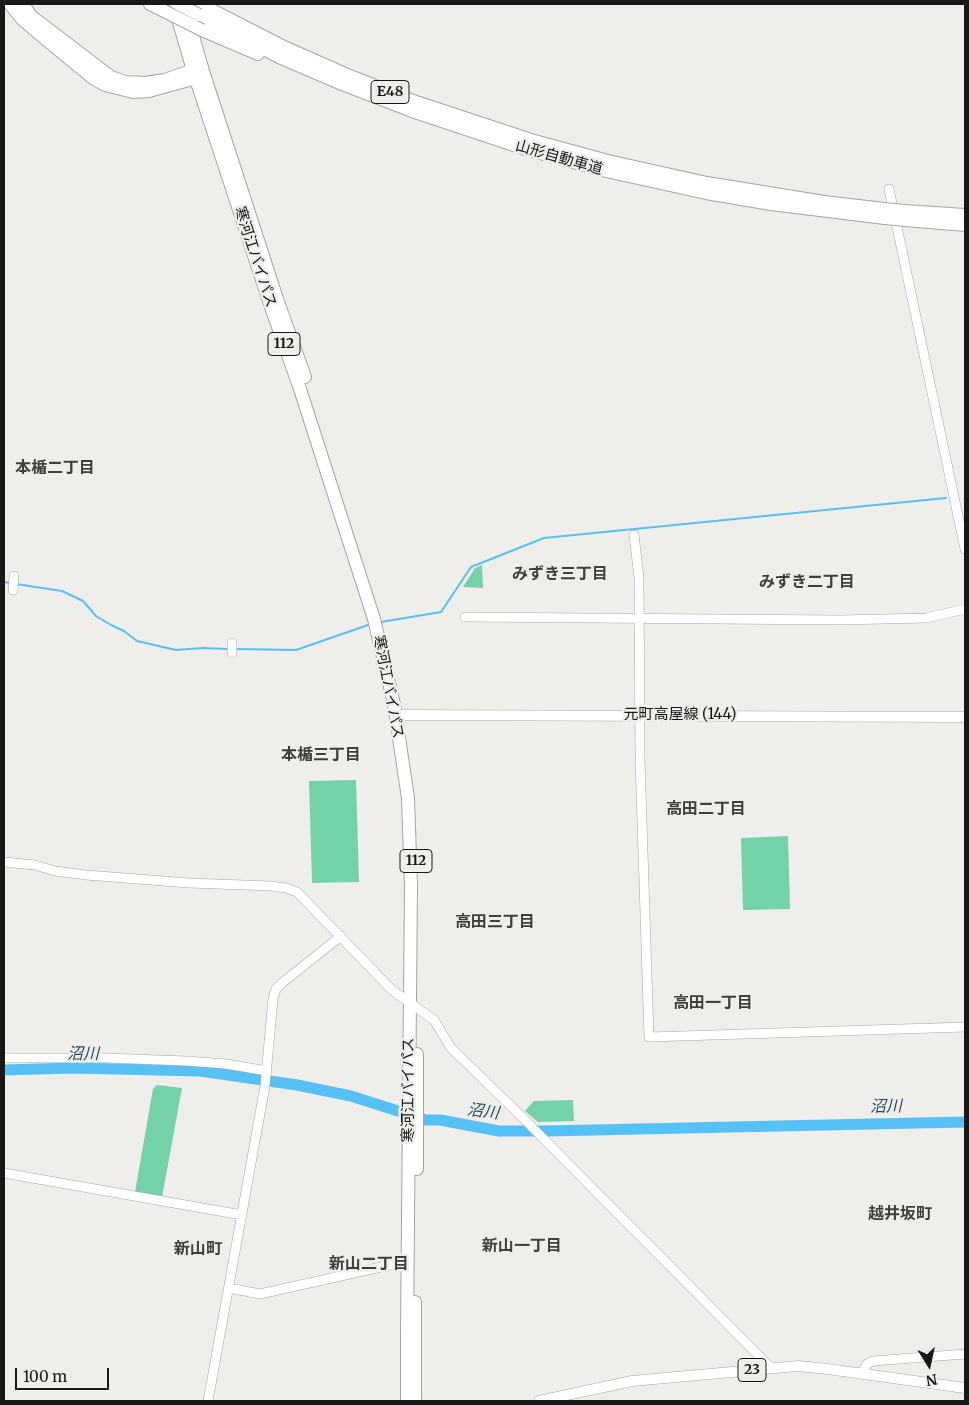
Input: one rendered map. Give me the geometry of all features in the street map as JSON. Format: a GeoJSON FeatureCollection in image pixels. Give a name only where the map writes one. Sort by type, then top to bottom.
{"type":"FeatureCollection","features":[{"type":"Feature","properties":{"kind":"highway"},"geometry":{"type":"LineString","coordinates":[[29,4],[34,14],[46,28]]}},
{"type":"Feature","properties":{"kind":"highway"},"geometry":{"type":"LineString","coordinates":[[150,4],[169,7],[202,30],[233,44],[277,62],[342,84]]}},
{"type":"Feature","properties":{"kind":"highway","name":"山形自動車道"},"geometry":{"type":"LineString","coordinates":[[178,4],[199,10],[345,74],[416,102],[589,161]]}},
{"type":"Feature","properties":{"kind":"highway","name":"寒河江バイパス"},"geometry":{"type":"LineString","coordinates":[[184,4],[197,73]]}},
{"type":"Feature","properties":{"kind":"highway"},"geometry":{"type":"LineString","coordinates":[[15,5],[32,16],[111,78],[125,82],[145,84],[197,73]]}},
{"type":"Feature","properties":{"kind":"highway"},"geometry":{"type":"LineString","coordinates":[[15,5],[29,25],[73,62],[105,85],[133,92],[149,91],[197,73]]}},
{"type":"Feature","properties":{"kind":"highway","name":"寒河江バイパス"},"geometry":{"type":"LineString","coordinates":[[169,7],[197,73],[305,379],[379,622],[415,796],[414,1098],[408,1261],[407,1401]]}},
{"type":"Feature","properties":{"kind":"highway","name":"山形自動車道"},"geometry":{"type":"LineString","coordinates":[[199,10],[279,57],[342,84],[474,133],[607,166],[884,214],[965,224]]}},
{"type":"Feature","properties":{"kind":"highway","name":"山形自動車道"},"geometry":{"type":"LineString","coordinates":[[905,216],[965,215]]}},
{"type":"Feature","properties":{"kind":"highway","name":"寒河江バイパス"},"geometry":{"type":"LineString","coordinates":[[413,1133],[415,1401]]}},
{"type":"Feature","properties":{"kind":"main road","name":"元町高屋線 (144)"},"geometry":{"type":"LineString","coordinates":[[399,715],[965,717]]}},
{"type":"Feature","properties":{"kind":"main road","name":"23"},"geometry":{"type":"LineString","coordinates":[[539,1401],[632,1381],[772,1368],[814,1367],[965,1388]]}},
{"type":"Feature","properties":{"kind":"street"},"geometry":{"type":"LineString","coordinates":[[889,189],[965,549]]}},
{"type":"Feature","properties":{"kind":"street"},"geometry":{"type":"LineString","coordinates":[[634,535],[639,578],[640,716],[649,1036],[965,1027]]}},
{"type":"Feature","properties":{"kind":"street"},"geometry":{"type":"LineString","coordinates":[[14,576],[14,590]]}},
{"type":"Feature","properties":{"kind":"street"},"geometry":{"type":"LineString","coordinates":[[465,617],[841,620],[926,618],[965,609]]}},
{"type":"Feature","properties":{"kind":"street"},"geometry":{"type":"LineString","coordinates":[[4,862],[35,865],[55,872],[102,877],[286,888],[297,892],[392,990],[434,1020],[452,1048],[772,1368]]}},
{"type":"Feature","properties":{"kind":"street"},"geometry":{"type":"LineString","coordinates":[[208,1401],[265,1086],[273,998],[276,990],[282,983],[341,936]]}},
{"type":"Feature","properties":{"kind":"street"},"geometry":{"type":"LineString","coordinates":[[4,1058],[106,1058],[186,1061],[226,1064],[267,1071]]}},
{"type":"Feature","properties":{"kind":"street"},"geometry":{"type":"LineString","coordinates":[[4,1173],[242,1215]]}},
{"type":"Feature","properties":{"kind":"street"},"geometry":{"type":"LineString","coordinates":[[229,1288],[260,1294],[408,1261]]}},
{"type":"Feature","properties":{"kind":"street"},"geometry":{"type":"LineString","coordinates":[[862,1374],[867,1364],[873,1361],[965,1354]]}},
{"type":"Feature","properties":{"kind":"green space"},"geometry":{"type":"Polygon","coordinates":[[[482,565],[483,588],[463,587],[475,568],[482,565]]]}},
{"type":"Feature","properties":{"kind":"green space"},"geometry":{"type":"Polygon","coordinates":[[[356,780],[359,882],[312,883],[309,781],[356,780]]]}},
{"type":"Feature","properties":{"kind":"green space"},"geometry":{"type":"Polygon","coordinates":[[[788,836],[790,909],[743,910],[741,838],[788,836]]]}},
{"type":"Feature","properties":{"kind":"green space"},"geometry":{"type":"Polygon","coordinates":[[[157,1085],[182,1088],[162,1197],[135,1192],[153,1089],[157,1085]]]}},
{"type":"Feature","properties":{"kind":"green space"},"geometry":{"type":"Polygon","coordinates":[[[573,1100],[574,1121],[538,1122],[525,1111],[534,1101],[573,1100]]]}},
{"type":"Feature","properties":{"kind":"waterway"},"geometry":{"type":"LineString","coordinates":[[381,622],[441,612],[471,567],[544,538],[946,498]]}},
{"type":"Feature","properties":{"kind":"waterway"},"geometry":{"type":"LineString","coordinates":[[4,582],[11,583]]}},
{"type":"Feature","properties":{"kind":"waterway"},"geometry":{"type":"LineString","coordinates":[[16,584],[62,591],[83,601],[96,616],[124,631],[137,641],[176,650],[228,649]]}},
{"type":"Feature","properties":{"kind":"waterway"},"geometry":{"type":"LineString","coordinates":[[235,649],[296,650],[371,624]]}},
{"type":"Feature","properties":{"kind":"waterway","name":"沼川"},"geometry":{"type":"LineString","coordinates":[[4,1070],[72,1068],[200,1071],[297,1085],[351,1096],[426,1120],[440,1120],[499,1131],[965,1122]]}},
{"type":"Feature","properties":{"kind":"district","name":"本楯二丁目"},"geometry":{"type":"Point","coordinates":[55,468]}},
{"type":"Feature","properties":{"kind":"district","name":"みずき三丁目"},"geometry":{"type":"Point","coordinates":[560,574]}},
{"type":"Feature","properties":{"kind":"district","name":"みずき二丁目"},"geometry":{"type":"Point","coordinates":[807,582]}},
{"type":"Feature","properties":{"kind":"district","name":"本楯三丁目"},"geometry":{"type":"Point","coordinates":[321,755]}},
{"type":"Feature","properties":{"kind":"district","name":"高田二丁目"},"geometry":{"type":"Point","coordinates":[706,809]}},
{"type":"Feature","properties":{"kind":"district","name":"高田三丁目"},"geometry":{"type":"Point","coordinates":[495,922]}},
{"type":"Feature","properties":{"kind":"district","name":"高田一丁目"},"geometry":{"type":"Point","coordinates":[713,1003]}},
{"type":"Feature","properties":{"kind":"district","name":"越井坂町"},"geometry":{"type":"Point","coordinates":[900,1214]}},
{"type":"Feature","properties":{"kind":"district","name":"新山一丁目"},"geometry":{"type":"Point","coordinates":[522,1246]}},
{"type":"Feature","properties":{"kind":"district","name":"新山町"},"geometry":{"type":"Point","coordinates":[198,1249]}},
{"type":"Feature","properties":{"kind":"district","name":"新山二丁目"},"geometry":{"type":"Point","coordinates":[369,1264]}}]}
